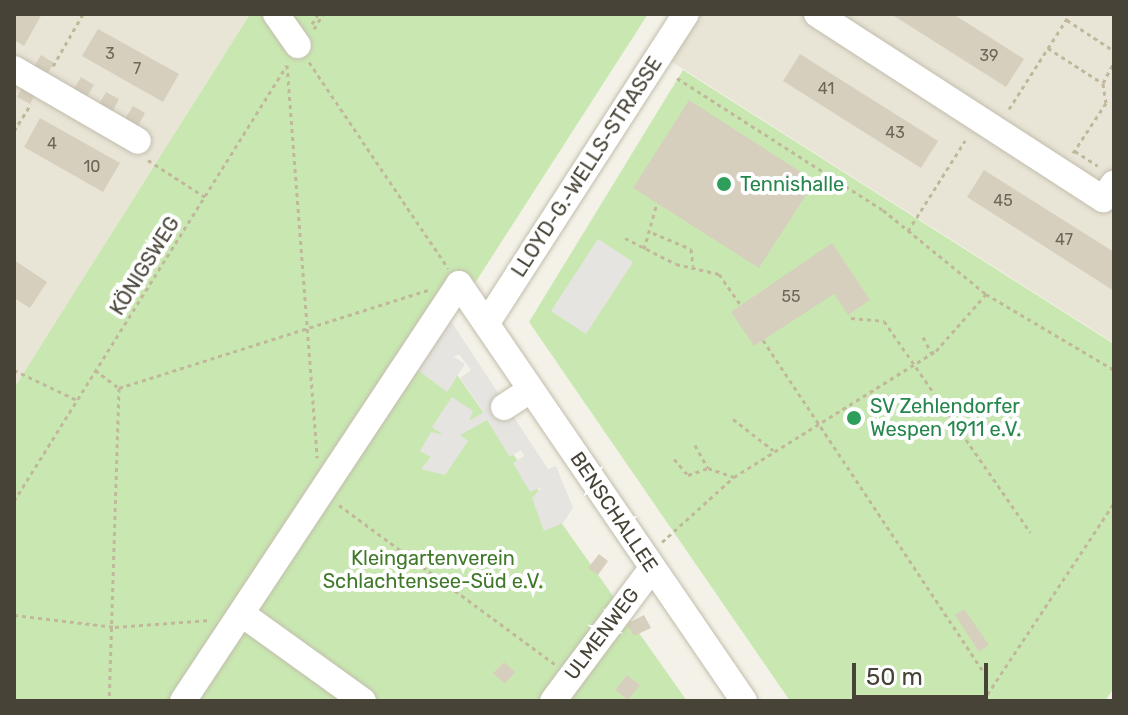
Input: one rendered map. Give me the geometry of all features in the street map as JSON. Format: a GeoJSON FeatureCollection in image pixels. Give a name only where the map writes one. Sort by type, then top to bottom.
{"type":"FeatureCollection","features":[{"type":"Feature","properties":{"kind":"street"},"geometry":{"type":"LineString","coordinates":[[276,14],[292,55]]}},
{"type":"Feature","properties":{"kind":"street","name":"LLOYD-G.-WELLS-STRASSE"},"geometry":{"type":"LineString","coordinates":[[488,321],[686,14]]}},
{"type":"Feature","properties":{"kind":"street"},"geometry":{"type":"LineString","coordinates":[[817,14],[1103,199],[1111,178]]}},
{"type":"Feature","properties":{"kind":"street"},"geometry":{"type":"LineString","coordinates":[[14,69],[138,141]]}},
{"type":"Feature","properties":{"kind":"street"},"geometry":{"type":"LineString","coordinates":[[183,701],[459,284]]}},
{"type":"Feature","properties":{"kind":"street","name":"BENSCHALLEE"},"geometry":{"type":"LineString","coordinates":[[459,284],[488,321],[530,390],[654,557],[744,701]]}},
{"type":"Feature","properties":{"kind":"street"},"geometry":{"type":"LineString","coordinates":[[504,407],[530,390]]}},
{"type":"Feature","properties":{"kind":"street","name":"ULMENWEG"},"geometry":{"type":"LineString","coordinates":[[553,701],[654,557]]}},
{"type":"Feature","properties":{"kind":"street"},"geometry":{"type":"LineString","coordinates":[[240,616],[363,701]]}},
{"type":"Feature","properties":{"kind":"path"},"geometry":{"type":"LineString","coordinates":[[1009,109],[1070,14]]}},
{"type":"Feature","properties":{"kind":"path"},"geometry":{"type":"LineString","coordinates":[[1067,19],[1114,51]]}},
{"type":"Feature","properties":{"kind":"path"},"geometry":{"type":"LineString","coordinates":[[1048,48],[1103,83]]}},
{"type":"Feature","properties":{"kind":"path","name":"KÖNIGSWEG"},"geometry":{"type":"LineString","coordinates":[[14,501],[292,55]]}},
{"type":"Feature","properties":{"kind":"path"},"geometry":{"type":"LineString","coordinates":[[119,388],[310,329],[392,296],[459,284],[292,55]]}},
{"type":"Feature","properties":{"kind":"path"},"geometry":{"type":"LineString","coordinates":[[292,55],[321,492],[570,676]]}},
{"type":"Feature","properties":{"kind":"path"},"geometry":{"type":"LineString","coordinates":[[1067,163],[1106,103],[1103,83],[1114,62]]}},
{"type":"Feature","properties":{"kind":"path"},"geometry":{"type":"LineString","coordinates":[[677,78],[908,231],[986,294],[1114,370]]}},
{"type":"Feature","properties":{"kind":"path"},"geometry":{"type":"LineString","coordinates":[[138,141],[143,157],[205,197]]}},
{"type":"Feature","properties":{"kind":"path"},"geometry":{"type":"LineString","coordinates":[[908,231],[965,141]]}},
{"type":"Feature","properties":{"kind":"path"},"geometry":{"type":"LineString","coordinates":[[1075,151],[1111,178]]}},
{"type":"Feature","properties":{"kind":"path"},"geometry":{"type":"LineString","coordinates":[[644,249],[653,233],[657,203]]}},
{"type":"Feature","properties":{"kind":"path"},"geometry":{"type":"LineString","coordinates":[[653,233],[691,249],[693,266]]}},
{"type":"Feature","properties":{"kind":"path"},"geometry":{"type":"LineString","coordinates":[[625,238],[644,249],[719,274],[741,306]]}},
{"type":"Feature","properties":{"kind":"path"},"geometry":{"type":"LineString","coordinates":[[654,557],[734,477],[932,354],[986,294]]}},
{"type":"Feature","properties":{"kind":"path"},"geometry":{"type":"LineString","coordinates":[[851,318],[884,321],[1030,532]]}},
{"type":"Feature","properties":{"kind":"path"},"geometry":{"type":"LineString","coordinates":[[923,337],[932,354]]}},
{"type":"Feature","properties":{"kind":"path"},"geometry":{"type":"LineString","coordinates":[[763,340],[983,671]]}},
{"type":"Feature","properties":{"kind":"path"},"geometry":{"type":"LineString","coordinates":[[14,370],[77,400]]}},
{"type":"Feature","properties":{"kind":"path"},"geometry":{"type":"LineString","coordinates":[[95,370],[119,388]]}},
{"type":"Feature","properties":{"kind":"path"},"geometry":{"type":"LineString","coordinates":[[109,701],[115,627],[119,388]]}},
{"type":"Feature","properties":{"kind":"path"},"geometry":{"type":"LineString","coordinates":[[733,419],[773,450]]}},
{"type":"Feature","properties":{"kind":"path"},"geometry":{"type":"LineString","coordinates":[[695,445],[708,468]]}},
{"type":"Feature","properties":{"kind":"path"},"geometry":{"type":"LineString","coordinates":[[674,459],[688,475],[708,468],[734,477]]}},
{"type":"Feature","properties":{"kind":"path"},"geometry":{"type":"LineString","coordinates":[[983,701],[1114,503]]}},
{"type":"Feature","properties":{"kind":"path"},"geometry":{"type":"LineString","coordinates":[[14,615],[115,627],[240,616]]}},
{"type":"Feature","properties":{"kind":"shaded area"},"geometry":{"type":"Polygon","coordinates":[[[14,14],[250,14],[14,388],[14,14]]]}},
{"type":"Feature","properties":{"kind":"shaded area"},"geometry":{"type":"Polygon","coordinates":[[[698,14],[1114,14],[1114,343],[669,60],[698,14]]]}},
{"type":"Feature","properties":{"kind":"shaded area"},"geometry":{"type":"Polygon","coordinates":[[[598,239],[633,262],[586,334],[551,311],[598,239]]]}},
{"type":"Feature","properties":{"kind":"shaded area"},"geometry":{"type":"Polygon","coordinates":[[[447,315],[548,469],[556,466],[573,508],[563,523],[544,531],[532,498],[542,487],[530,492],[513,463],[524,456],[521,450],[510,457],[487,420],[460,435],[468,441],[445,475],[421,469],[431,457],[420,451],[431,432],[443,435],[432,427],[452,397],[473,411],[469,421],[484,412],[460,378],[471,370],[459,354],[454,357],[465,364],[447,392],[414,367],[447,315]]]}},
{"type":"Feature","properties":{"kind":"green space","name":"Kleingartenverein Schlachtensee-Süd e.V."},"geometry":{"type":"Polygon","coordinates":[[[250,14],[648,14],[475,283],[468,275],[429,335],[687,701],[14,701],[14,388],[250,14]]]}},
{"type":"Feature","properties":{"kind":"green space","name":"SV Zehlendorfer Wespen 1911 e.V."},"geometry":{"type":"Polygon","coordinates":[[[683,70],[1114,344],[1114,688],[1105,701],[790,701],[529,322],[683,70]]]}},
{"type":"Feature","properties":{"kind":"building"},"geometry":{"type":"Polygon","coordinates":[[[14,14],[42,14],[24,46],[14,40],[14,14]]]}},
{"type":"Feature","properties":{"kind":"building"},"geometry":{"type":"Polygon","coordinates":[[[891,14],[953,14],[1024,59],[1006,87],[891,14]]]}},
{"type":"Feature","properties":{"kind":"building"},"geometry":{"type":"Polygon","coordinates":[[[98,29],[179,74],[163,102],[82,56],[98,29]]]}},
{"type":"Feature","properties":{"kind":"building"},"geometry":{"type":"Polygon","coordinates":[[[800,54],[938,141],[921,168],[783,81],[800,54]]]}},
{"type":"Feature","properties":{"kind":"building"},"geometry":{"type":"Polygon","coordinates":[[[41,55],[54,63],[46,76],[33,68],[41,55]]]}},
{"type":"Feature","properties":{"kind":"building"},"geometry":{"type":"Polygon","coordinates":[[[81,77],[94,85],[86,98],[73,90],[81,77]]]}},
{"type":"Feature","properties":{"kind":"building"},"geometry":{"type":"Polygon","coordinates":[[[24,84],[37,91],[30,104],[17,97],[24,84]]]}},
{"type":"Feature","properties":{"kind":"building"},"geometry":{"type":"Polygon","coordinates":[[[106,92],[119,99],[112,112],[99,104],[106,92]]]}},
{"type":"Feature","properties":{"kind":"building","name":"Tennishalle"},"geometry":{"type":"Polygon","coordinates":[[[689,100],[815,181],[759,268],[633,188],[689,100]]]}},
{"type":"Feature","properties":{"kind":"building"},"geometry":{"type":"Polygon","coordinates":[[[133,106],[145,113],[138,126],[125,119],[133,106]]]}},
{"type":"Feature","properties":{"kind":"building"},"geometry":{"type":"Polygon","coordinates":[[[40,118],[120,163],[103,192],[24,147],[40,118]]]}},
{"type":"Feature","properties":{"kind":"building"},"geometry":{"type":"Polygon","coordinates":[[[984,170],[1114,252],[1114,291],[967,197],[984,170]]]}},
{"type":"Feature","properties":{"kind":"building"},"geometry":{"type":"Polygon","coordinates":[[[832,243],[870,300],[848,315],[834,294],[754,346],[731,312],[832,243]]]}},
{"type":"Feature","properties":{"kind":"building"},"geometry":{"type":"Polygon","coordinates":[[[14,260],[47,282],[30,308],[14,298],[14,260]]]}},
{"type":"Feature","properties":{"kind":"building"},"geometry":{"type":"Polygon","coordinates":[[[599,554],[608,561],[598,575],[588,568],[599,554]]]}},
{"type":"Feature","properties":{"kind":"building"},"geometry":{"type":"Polygon","coordinates":[[[964,609],[989,645],[979,652],[955,615],[964,609]]]}},
{"type":"Feature","properties":{"kind":"building"},"geometry":{"type":"Polygon","coordinates":[[[644,615],[651,628],[634,636],[627,624],[644,615]]]}},
{"type":"Feature","properties":{"kind":"building"},"geometry":{"type":"Polygon","coordinates":[[[504,662],[515,672],[505,684],[493,673],[504,662]]]}},
{"type":"Feature","properties":{"kind":"building"},"geometry":{"type":"Polygon","coordinates":[[[627,675],[640,685],[628,700],[615,690],[627,675]]]}},
{"type":"Feature","properties":{"kind":"place","name":"Tennishalle"},"geometry":{"type":"Point","coordinates":[724,184]}},
{"type":"Feature","properties":{"kind":"place","name":"SV Zehlendorfer Wespen 1911 e.V."},"geometry":{"type":"Point","coordinates":[854,418]}}]}
